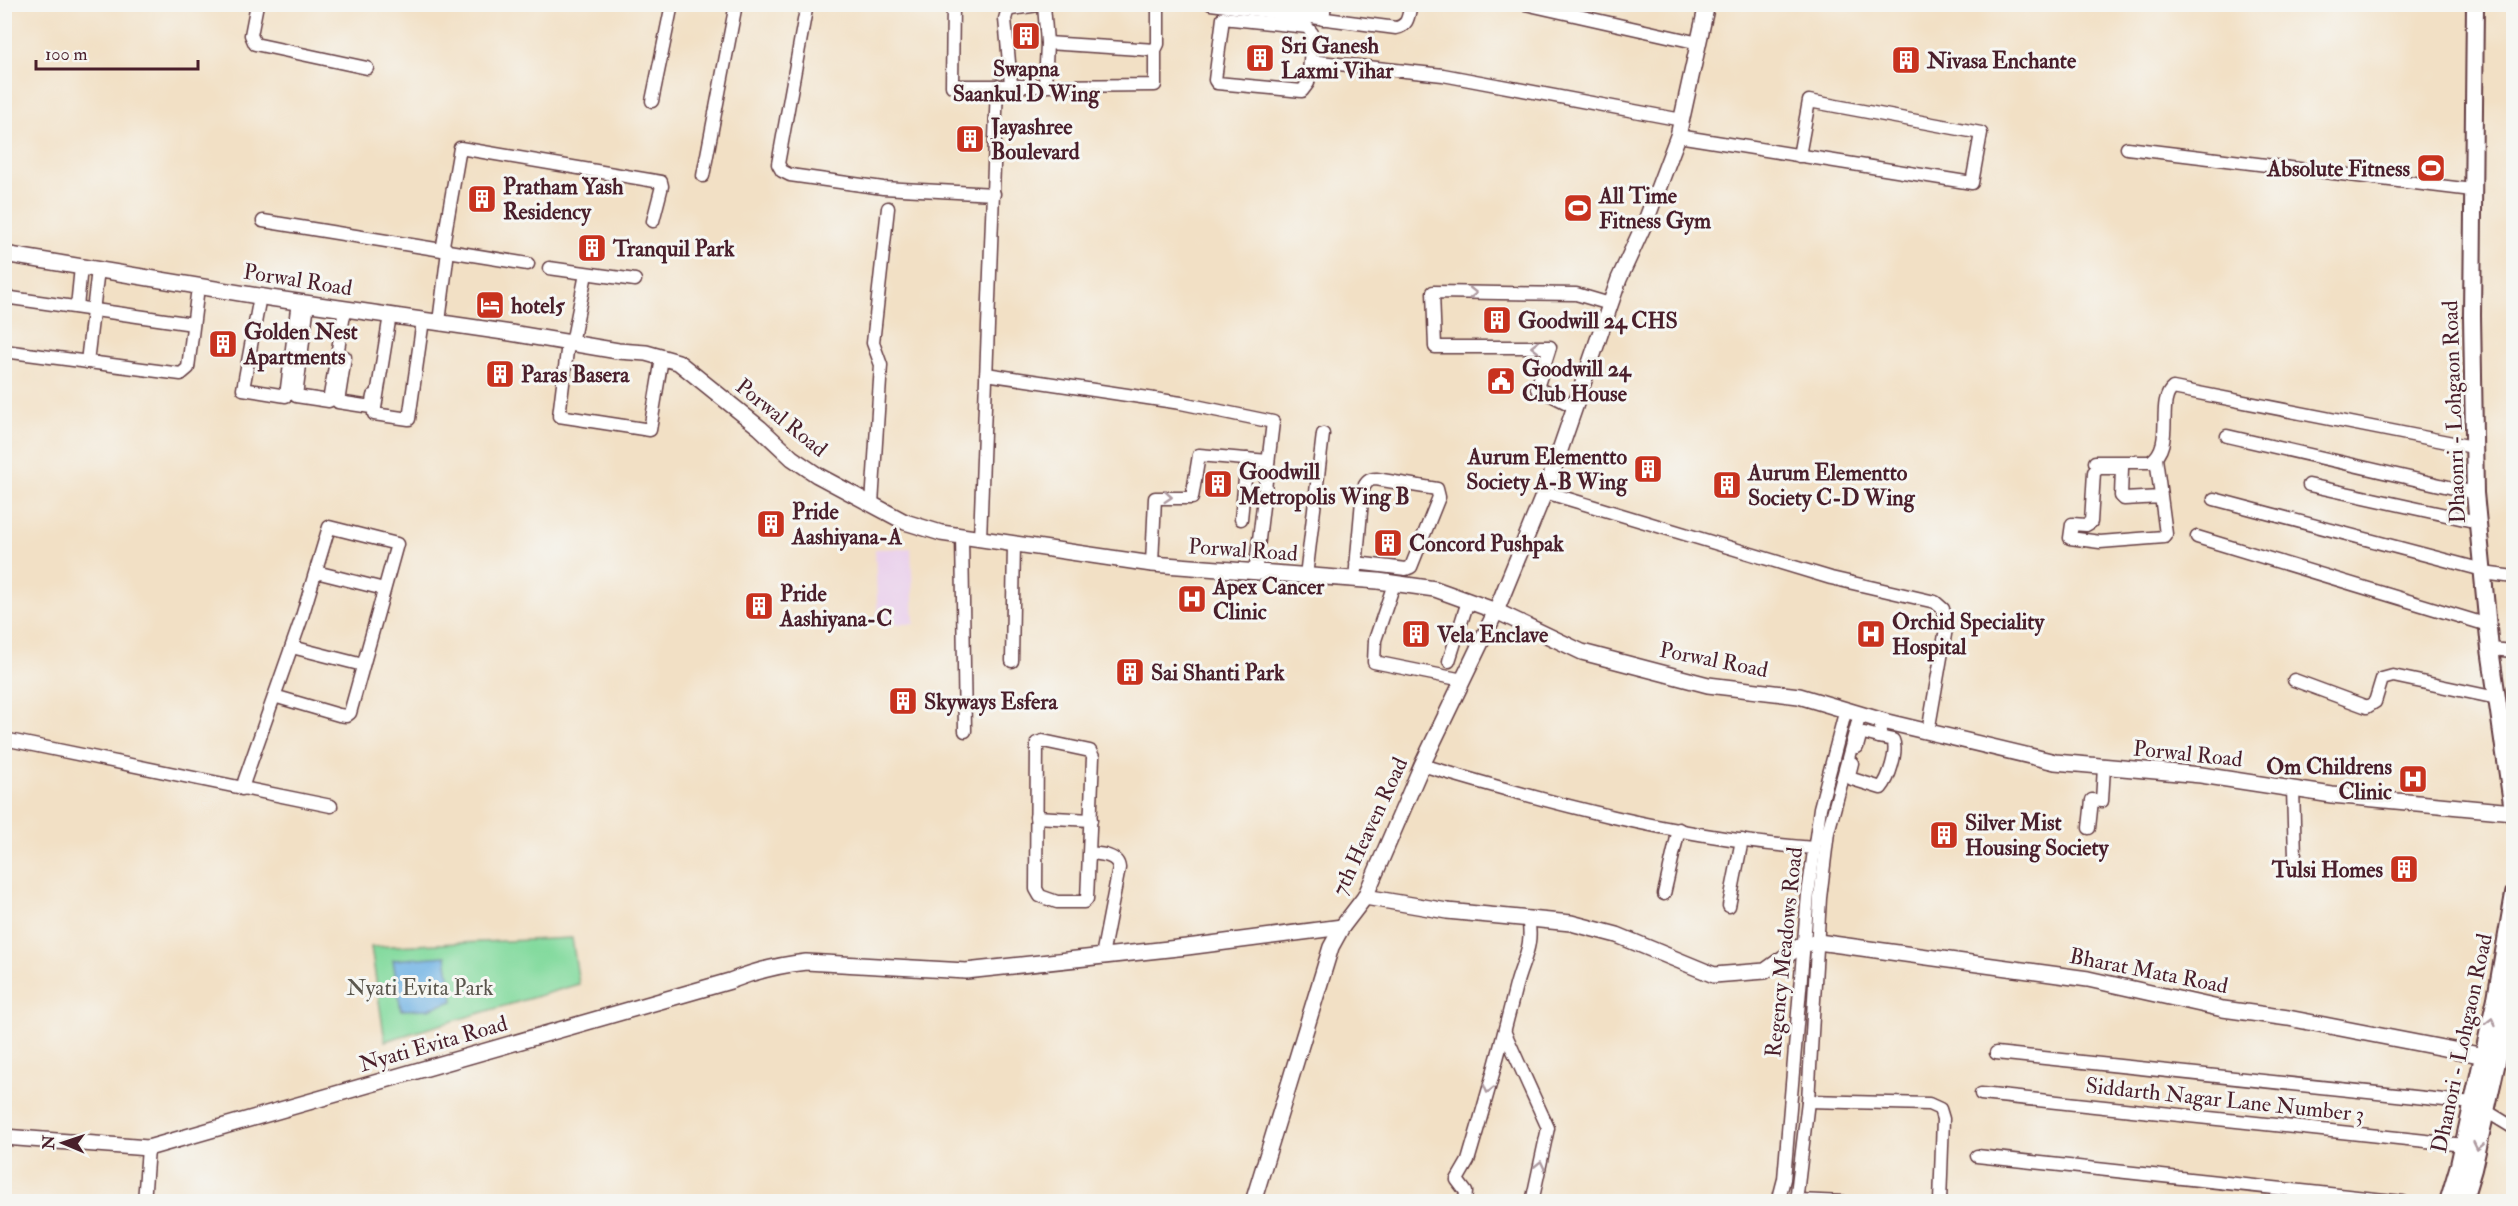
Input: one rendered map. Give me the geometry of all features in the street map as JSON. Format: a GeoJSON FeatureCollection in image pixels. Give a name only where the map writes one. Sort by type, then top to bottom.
{"type":"FeatureCollection","features":[{"type":"Feature","properties":{"kind":"main road","name":"Dhaonri - Lohgaon Road"},"geometry":{"type":"LineString","coordinates":[[2475,4],[2472,190],[2475,493],[2490,650],[2510,760],[2513,814]]}},
{"type":"Feature","properties":{"kind":"main road","name":"Dhanori - Lohgaon Road"},"geometry":{"type":"LineString","coordinates":[[2463,1202],[2508,969],[2514,894]]}},
{"type":"Feature","properties":{"kind":"main road","name":"Dhanori - Lohgaon Road"},"geometry":{"type":"LineString","coordinates":[[2491,1057],[2514,986]]}},
{"type":"Feature","properties":{"kind":"main road","name":"Dhanori - Lohgaon Road"},"geometry":{"type":"LineString","coordinates":[[2448,1202],[2464,1145],[2480,1106]]}},
{"type":"Feature","properties":{"kind":"street"},"geometry":{"type":"LineString","coordinates":[[257,4],[250,35],[255,44],[367,68]]}},
{"type":"Feature","properties":{"kind":"street"},"geometry":{"type":"LineString","coordinates":[[652,101],[672,4]]}},
{"type":"Feature","properties":{"kind":"street"},"geometry":{"type":"LineString","coordinates":[[703,176],[736,4]]}},
{"type":"Feature","properties":{"kind":"street"},"geometry":{"type":"LineString","coordinates":[[807,4],[778,164],[782,171],[790,175],[883,188],[994,194]]}},
{"type":"Feature","properties":{"kind":"street"},"geometry":{"type":"LineString","coordinates":[[953,4],[952,86],[1155,85],[1158,4]]}},
{"type":"Feature","properties":{"kind":"street"},"geometry":{"type":"LineString","coordinates":[[1211,4],[1396,28],[1407,22],[1411,4]]}},
{"type":"Feature","properties":{"kind":"street"},"geometry":{"type":"LineString","coordinates":[[1323,19],[1325,4]]}},
{"type":"Feature","properties":{"kind":"street"},"geometry":{"type":"LineString","coordinates":[[1525,4],[1699,43]]}},
{"type":"Feature","properties":{"kind":"street","name":"7th Heaven Road"},"geometry":{"type":"LineString","coordinates":[[1253,1202],[1331,947],[1342,927],[1365,897],[1422,765],[1496,611],[1545,492],[1610,304],[1678,136],[1707,4]]}},
{"type":"Feature","properties":{"kind":"street"},"geometry":{"type":"LineString","coordinates":[[1011,84],[1005,19],[1007,12],[1011,9],[1045,5],[1047,43],[1045,86]]}},
{"type":"Feature","properties":{"kind":"street"},"geometry":{"type":"LineString","coordinates":[[1223,18],[1306,27],[1312,33],[1310,61],[1308,83],[1302,91],[1217,83],[1215,80],[1223,18]]}},
{"type":"Feature","properties":{"kind":"street"},"geometry":{"type":"LineString","coordinates":[[1047,43],[1155,50]]}},
{"type":"Feature","properties":{"kind":"street"},"geometry":{"type":"LineString","coordinates":[[1310,61],[1443,75],[1682,120]]}},
{"type":"Feature","properties":{"kind":"street"},"geometry":{"type":"LineString","coordinates":[[980,539],[997,86]]}},
{"type":"Feature","properties":{"kind":"street"},"geometry":{"type":"LineString","coordinates":[[1678,136],[1799,156],[1972,183],[1981,133],[1809,101],[1799,156]]}},
{"type":"Feature","properties":{"kind":"street"},"geometry":{"type":"LineString","coordinates":[[439,322],[448,251],[443,245],[460,148],[661,182],[653,221]]}},
{"type":"Feature","properties":{"kind":"street"},"geometry":{"type":"LineString","coordinates":[[2127,148],[2472,190]]}},
{"type":"Feature","properties":{"kind":"street"},"geometry":{"type":"LineString","coordinates":[[872,504],[881,365],[873,343],[888,208]]}},
{"type":"Feature","properties":{"kind":"street"},"geometry":{"type":"LineString","coordinates":[[263,221],[528,264]]}},
{"type":"Feature","properties":{"kind":"street","name":"Porwal Road"},"geometry":{"type":"LineString","coordinates":[[4,254],[678,362],[760,428],[792,458],[817,475],[905,522],[963,536],[1152,564],[1355,579],[1435,589],[1496,611],[1582,652],[1708,685],[1799,696],[1853,712],[1881,729],[1928,732],[2055,762],[2201,776],[2513,814]]}},
{"type":"Feature","properties":{"kind":"street"},"geometry":{"type":"LineString","coordinates":[[76,307],[81,267]]}},
{"type":"Feature","properties":{"kind":"street"},"geometry":{"type":"LineString","coordinates":[[549,268],[635,280]]}},
{"type":"Feature","properties":{"kind":"street"},"geometry":{"type":"LineString","coordinates":[[87,362],[98,269]]}},
{"type":"Feature","properties":{"kind":"street"},"geometry":{"type":"LineString","coordinates":[[586,274],[570,343],[559,417],[650,430],[662,358]]}},
{"type":"Feature","properties":{"kind":"street"},"geometry":{"type":"LineString","coordinates":[[1575,406],[1537,387],[1550,347],[1435,346],[1433,292],[1576,294],[1610,304]]}},
{"type":"Feature","properties":{"kind":"street"},"geometry":{"type":"LineString","coordinates":[[4,351],[181,374],[188,368],[197,295]]}},
{"type":"Feature","properties":{"kind":"street"},"geometry":{"type":"LineString","coordinates":[[260,296],[243,389],[286,396],[303,302]]}},
{"type":"Feature","properties":{"kind":"street"},"geometry":{"type":"LineString","coordinates":[[4,297],[193,324]]}},
{"type":"Feature","properties":{"kind":"street"},"geometry":{"type":"LineString","coordinates":[[303,302],[296,396],[329,401],[349,309]]}},
{"type":"Feature","properties":{"kind":"street"},"geometry":{"type":"LineString","coordinates":[[349,309],[338,402],[371,407],[389,315]]}},
{"type":"Feature","properties":{"kind":"street"},"geometry":{"type":"LineString","coordinates":[[389,315],[374,414],[409,419],[423,320]]}},
{"type":"Feature","properties":{"kind":"street"},"geometry":{"type":"LineString","coordinates":[[986,374],[1181,403],[1273,422],[1255,573]]}},
{"type":"Feature","properties":{"kind":"street"},"geometry":{"type":"LineString","coordinates":[[2161,497],[2124,499],[2121,496],[2123,470],[2099,468],[2094,472],[2091,522],[2086,525],[2072,524],[2070,538],[2100,542],[2164,537],[2166,534],[2156,458],[2163,442],[2167,396],[2173,388],[2474,447]]}},
{"type":"Feature","properties":{"kind":"street"},"geometry":{"type":"LineString","coordinates":[[1306,576],[1323,434]]}},
{"type":"Feature","properties":{"kind":"street"},"geometry":{"type":"LineString","coordinates":[[2227,436],[2475,493]]}},
{"type":"Feature","properties":{"kind":"street"},"geometry":{"type":"LineString","coordinates":[[1152,564],[1156,497],[1192,498],[1199,455],[1269,461]]}},
{"type":"Feature","properties":{"kind":"street"},"geometry":{"type":"LineString","coordinates":[[2095,462],[2150,462],[2156,458]]}},
{"type":"Feature","properties":{"kind":"street"},"geometry":{"type":"LineString","coordinates":[[1241,519],[1247,459]]}},
{"type":"Feature","properties":{"kind":"street"},"geometry":{"type":"LineString","coordinates":[[1355,579],[1356,562],[1365,484],[1370,479],[1376,479],[1437,489],[1438,497],[1411,567],[1406,569],[1356,562]]}},
{"type":"Feature","properties":{"kind":"street"},"geometry":{"type":"LineString","coordinates":[[2309,485],[2478,522]]}},
{"type":"Feature","properties":{"kind":"street"},"geometry":{"type":"LineString","coordinates":[[1545,492],[1831,578],[1935,602],[1943,609],[1947,624],[1928,732]]}},
{"type":"Feature","properties":{"kind":"street"},"geometry":{"type":"LineString","coordinates":[[2214,499],[2483,571],[2514,577]]}},
{"type":"Feature","properties":{"kind":"street"},"geometry":{"type":"LineString","coordinates":[[242,789],[274,696],[292,647],[329,527],[397,544],[350,713],[346,716],[274,696]]}},
{"type":"Feature","properties":{"kind":"street"},"geometry":{"type":"LineString","coordinates":[[963,536],[965,731]]}},
{"type":"Feature","properties":{"kind":"street"},"geometry":{"type":"LineString","coordinates":[[2197,537],[2488,625]]}},
{"type":"Feature","properties":{"kind":"street"},"geometry":{"type":"LineString","coordinates":[[1012,661],[1014,544]]}},
{"type":"Feature","properties":{"kind":"street"},"geometry":{"type":"LineString","coordinates":[[316,572],[384,589]]}},
{"type":"Feature","properties":{"kind":"street"},"geometry":{"type":"LineString","coordinates":[[1394,584],[1375,640],[1374,662],[1462,680]]}},
{"type":"Feature","properties":{"kind":"street"},"geometry":{"type":"LineString","coordinates":[[1449,661],[1468,601]]}},
{"type":"Feature","properties":{"kind":"street"},"geometry":{"type":"LineString","coordinates":[[292,647],[363,665]]}},
{"type":"Feature","properties":{"kind":"street"},"geometry":{"type":"LineString","coordinates":[[2490,650],[2514,651]]}},
{"type":"Feature","properties":{"kind":"street"},"geometry":{"type":"LineString","coordinates":[[2294,680],[2356,705],[2367,707],[2376,702],[2382,680],[2386,676],[2497,698]]}},
{"type":"Feature","properties":{"kind":"street"},"geometry":{"type":"LineString","coordinates":[[1844,1202],[1796,1201],[1808,1101],[1811,943],[1828,832],[1853,712]]}},
{"type":"Feature","properties":{"kind":"street","name":"Regency Meadows Road"},"geometry":{"type":"LineString","coordinates":[[1778,1202],[1784,1179],[1811,943],[1814,848],[1820,808],[1853,712]]}},
{"type":"Feature","properties":{"kind":"street"},"geometry":{"type":"LineString","coordinates":[[1881,729],[1893,740],[1895,746],[1886,783],[1881,788],[1852,779],[1849,775],[1860,736],[1881,729]]}},
{"type":"Feature","properties":{"kind":"street"},"geometry":{"type":"LineString","coordinates":[[4,740],[330,806]]}},
{"type":"Feature","properties":{"kind":"street"},"geometry":{"type":"LineString","coordinates":[[1043,741],[1090,751],[1093,757],[1091,820],[1088,899],[1084,902],[1057,902],[1040,896],[1036,889],[1037,743],[1043,741]]}},
{"type":"Feature","properties":{"kind":"street"},"geometry":{"type":"LineString","coordinates":[[1422,765],[1539,798],[1679,829],[1742,840],[1814,848]]}},
{"type":"Feature","properties":{"kind":"street"},"geometry":{"type":"LineString","coordinates":[[2089,828],[2092,800],[2102,801],[2104,766]]}},
{"type":"Feature","properties":{"kind":"street"},"geometry":{"type":"LineString","coordinates":[[2293,789],[2295,857]]}},
{"type":"Feature","properties":{"kind":"street"},"geometry":{"type":"LineString","coordinates":[[1036,817],[1091,820]]}},
{"type":"Feature","properties":{"kind":"street"},"geometry":{"type":"LineString","coordinates":[[1664,894],[1679,829]]}},
{"type":"Feature","properties":{"kind":"street"},"geometry":{"type":"LineString","coordinates":[[1729,906],[1742,840]]}},
{"type":"Feature","properties":{"kind":"street"},"geometry":{"type":"LineString","coordinates":[[1089,853],[1115,858],[1119,868],[1102,956]]}},
{"type":"Feature","properties":{"kind":"street"},"geometry":{"type":"LineString","coordinates":[[1365,897],[1448,911],[1571,923],[1617,934],[1714,975],[1765,971],[1811,943]]}},
{"type":"Feature","properties":{"kind":"street"},"geometry":{"type":"LineString","coordinates":[[1465,1202],[1466,1192],[1457,1180],[1468,1161],[1505,1033],[1516,985],[1530,946],[1532,933],[1528,918]]}},
{"type":"Feature","properties":{"kind":"street","name":"Nyati Evita Road"},"geometry":{"type":"LineString","coordinates":[[148,1148],[730,981],[761,969],[806,962],[966,971],[1342,927]]}},
{"type":"Feature","properties":{"kind":"street","name":"Bharat Mata Road"},"geometry":{"type":"LineString","coordinates":[[1811,943],[2088,979],[2223,1008],[2288,1018],[2491,1057]]}},
{"type":"Feature","properties":{"kind":"street"},"geometry":{"type":"LineString","coordinates":[[1505,1033],[1548,1128],[1532,1202]]}},
{"type":"Feature","properties":{"kind":"street"},"geometry":{"type":"LineString","coordinates":[[1996,1053],[2480,1106],[2514,1128]]}},
{"type":"Feature","properties":{"kind":"street","name":"Siddarth Nagar Lane Number 3"},"geometry":{"type":"LineString","coordinates":[[1981,1094],[2464,1145]]}},
{"type":"Feature","properties":{"kind":"street"},"geometry":{"type":"LineString","coordinates":[[1808,1101],[1929,1104],[1940,1109],[1943,1119],[1940,1202]]}},
{"type":"Feature","properties":{"kind":"street"},"geometry":{"type":"LineString","coordinates":[[4,1137],[148,1148],[144,1202]]}},
{"type":"Feature","properties":{"kind":"street"},"geometry":{"type":"LineString","coordinates":[[1977,1156],[2403,1202]]}},
{"type":"Feature","properties":{"kind":"shaded area"},"geometry":{"type":"Polygon","coordinates":[[[911,548],[914,624],[878,624],[875,549],[911,548]]]}},
{"type":"Feature","properties":{"kind":"green space","name":"Nyati Evita Park"},"geometry":{"type":"Polygon","coordinates":[[[572,938],[579,984],[385,1041],[371,947],[572,938]]]}},
{"type":"Feature","properties":{"kind":"water"},"geometry":{"type":"Polygon","coordinates":[[[446,956],[453,1001],[428,1009],[401,1010],[393,960],[446,956]]]}},
{"type":"Feature","properties":{"kind":"place","name":"Swapna Saankul D Wing"},"geometry":{"type":"Point","coordinates":[1026,36]}},
{"type":"Feature","properties":{"kind":"place","name":"Sri Ganesh Laxmi Vihar"},"geometry":{"type":"Point","coordinates":[1260,58]}},
{"type":"Feature","properties":{"kind":"place","name":"Nivasa Enchante"},"geometry":{"type":"Point","coordinates":[1906,60]}},
{"type":"Feature","properties":{"kind":"place","name":"Jayashree Boulevard"},"geometry":{"type":"Point","coordinates":[970,139]}},
{"type":"Feature","properties":{"kind":"place","name":"Absolute Fitness"},"geometry":{"type":"Point","coordinates":[2431,168]}},
{"type":"Feature","properties":{"kind":"place","name":"Pratham Yash Residency"},"geometry":{"type":"Point","coordinates":[482,199]}},
{"type":"Feature","properties":{"kind":"place","name":"All Time Fitness Gym"},"geometry":{"type":"Point","coordinates":[1578,208]}},
{"type":"Feature","properties":{"kind":"place","name":"Tranquil Park"},"geometry":{"type":"Point","coordinates":[592,248]}},
{"type":"Feature","properties":{"kind":"place","name":"hotel5"},"geometry":{"type":"Point","coordinates":[490,305]}},
{"type":"Feature","properties":{"kind":"place","name":"Goodwill 24 CHS"},"geometry":{"type":"Point","coordinates":[1497,320]}},
{"type":"Feature","properties":{"kind":"place","name":"Golden Nest Apartments"},"geometry":{"type":"Point","coordinates":[223,344]}},
{"type":"Feature","properties":{"kind":"place","name":"Paras Basera"},"geometry":{"type":"Point","coordinates":[500,374]}},
{"type":"Feature","properties":{"kind":"place","name":"Goodwill 24 Club House"},"geometry":{"type":"Point","coordinates":[1501,381]}},
{"type":"Feature","properties":{"kind":"place","name":"Aurum Elementto Society A-B Wing"},"geometry":{"type":"Point","coordinates":[1648,469]}},
{"type":"Feature","properties":{"kind":"place","name":"Goodwill Metropolis Wing B"},"geometry":{"type":"Point","coordinates":[1218,484]}},
{"type":"Feature","properties":{"kind":"place","name":"Aurum Elementto Society C-D Wing"},"geometry":{"type":"Point","coordinates":[1727,485]}},
{"type":"Feature","properties":{"kind":"place","name":"Pride Aashiyana-A"},"geometry":{"type":"Point","coordinates":[771,524]}},
{"type":"Feature","properties":{"kind":"place","name":"Concord Pushpak"},"geometry":{"type":"Point","coordinates":[1388,543]}},
{"type":"Feature","properties":{"kind":"place","name":"Apex Cancer Clinic"},"geometry":{"type":"Point","coordinates":[1192,599]}},
{"type":"Feature","properties":{"kind":"place","name":"Pride Aashiyana-C"},"geometry":{"type":"Point","coordinates":[759,606]}},
{"type":"Feature","properties":{"kind":"place","name":"Vela Enclave"},"geometry":{"type":"Point","coordinates":[1416,634]}},
{"type":"Feature","properties":{"kind":"place","name":"Orchid Speciality Hospital"},"geometry":{"type":"Point","coordinates":[1871,634]}},
{"type":"Feature","properties":{"kind":"place","name":"Sai Shanti Park"},"geometry":{"type":"Point","coordinates":[1130,672]}},
{"type":"Feature","properties":{"kind":"place","name":"Skyways Esfera"},"geometry":{"type":"Point","coordinates":[903,701]}},
{"type":"Feature","properties":{"kind":"place","name":"Om Childrens Clinic"},"geometry":{"type":"Point","coordinates":[2413,779]}},
{"type":"Feature","properties":{"kind":"place","name":"Silver Mist Housing Society"},"geometry":{"type":"Point","coordinates":[1944,835]}},
{"type":"Feature","properties":{"kind":"place","name":"Tulsi Homes"},"geometry":{"type":"Point","coordinates":[2404,869]}}]}
